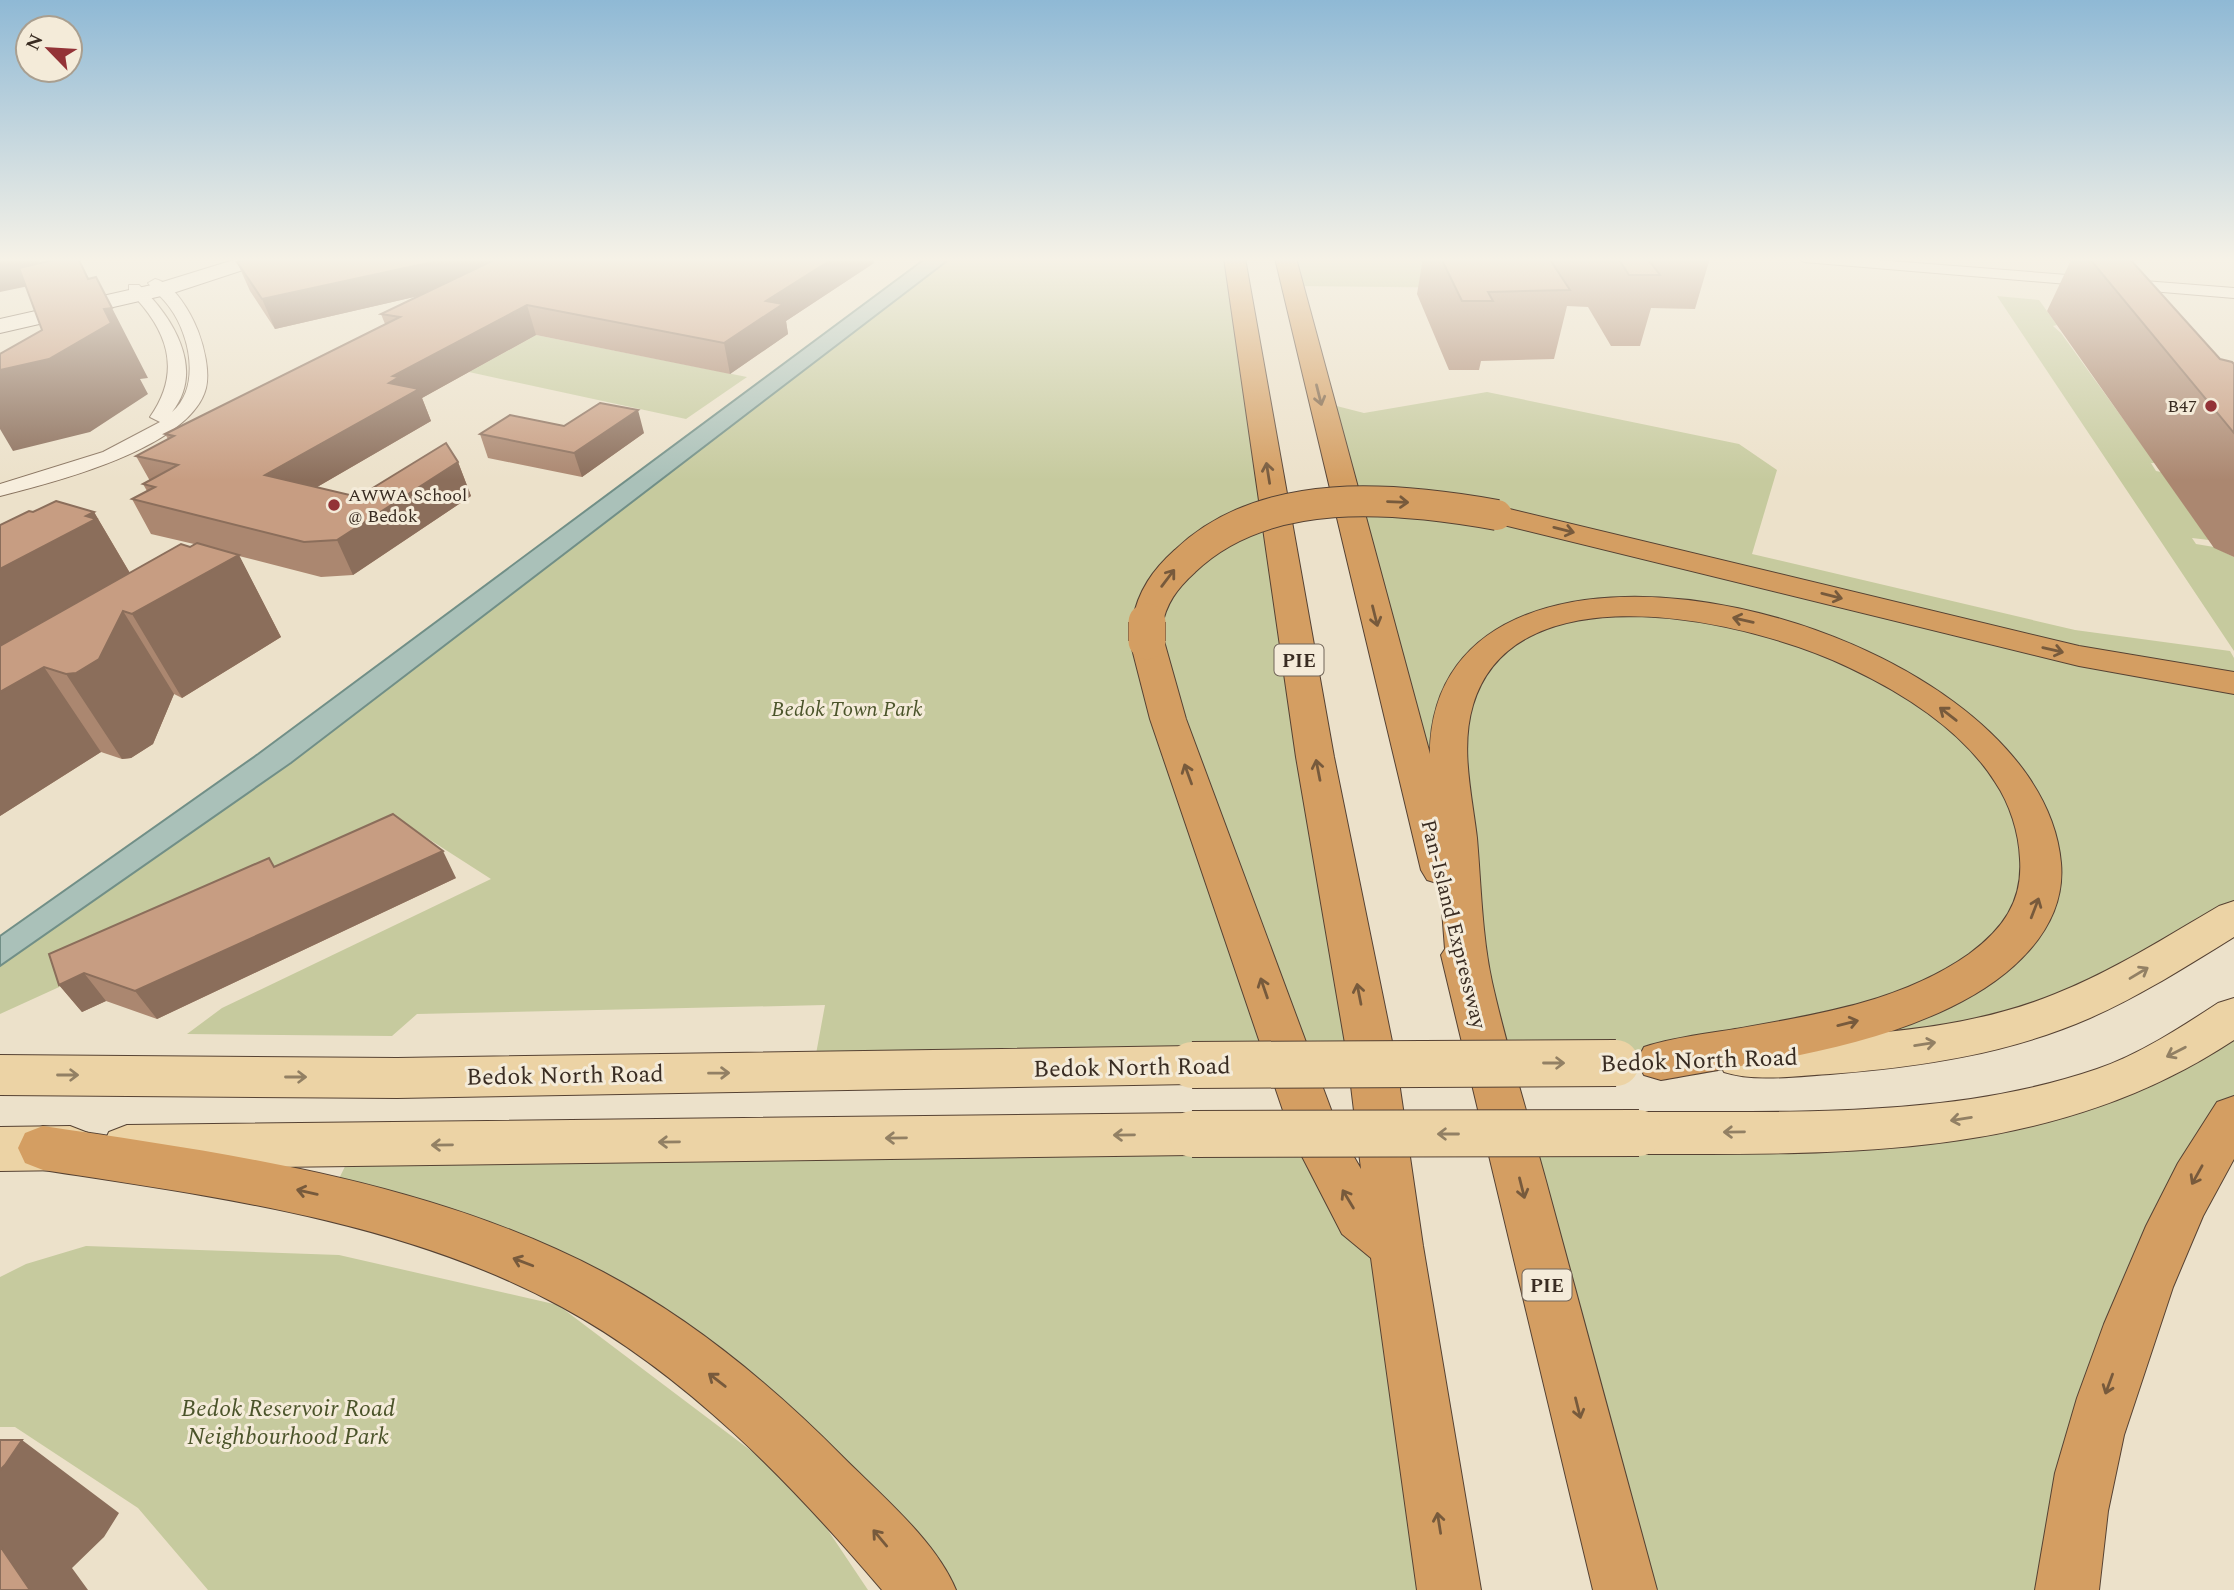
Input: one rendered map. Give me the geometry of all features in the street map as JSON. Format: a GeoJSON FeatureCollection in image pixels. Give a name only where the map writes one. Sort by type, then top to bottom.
{"type":"FeatureCollection","features":[{"type":"Feature","properties":{"kind":"highway","name":"PIE"},"geometry":{"type":"LineString","coordinates":[[1246,332],[1315,758],[1372,1061],[1396,1246],[1449,1590]]}},
{"type":"Feature","properties":{"kind":"highway","name":"Pan-Island Expressway"},"geometry":{"type":"LineString","coordinates":[[1304,332],[1625,1590]]}},
{"type":"Feature","properties":{"kind":"highway"},"geometry":{"type":"LineString","coordinates":[[1396,1246],[1360,1217],[1317,1137],[1168,719],[1147,641],[1150,609],[1173,571],[1204,544],[1257,519],[1302,507],[1363,501],[1426,503],[1497,514],[2079,656],[2234,683]]}},
{"type":"Feature","properties":{"kind":"highway"},"geometry":{"type":"LineString","coordinates":[[1469,979],[1450,765],[1450,723],[1458,693],[1479,659],[1497,641],[1519,628],[1573,612],[1627,605],[1679,608],[1762,624],[1829,647],[1891,676],[1949,715],[1989,750],[2026,803],[2035,829],[2042,871],[2037,905],[2028,924],[2010,945],[1966,979],[1910,1004],[1850,1023],[1661,1061]]}},
{"type":"Feature","properties":{"kind":"highway"},"geometry":{"type":"LineString","coordinates":[[2067,1590],[2081,1488],[2104,1396],[2171,1227],[2206,1160],[2234,1117]]}},
{"type":"Feature","properties":{"kind":"highway"},"geometry":{"type":"LineString","coordinates":[[22,1149],[248,1179],[330,1197],[458,1237],[534,1266],[583,1290],[656,1334],[719,1381],[781,1435],[858,1512],[924,1590]]}},
{"type":"Feature","properties":{"kind":"main road","name":"Bedok North Road"},"geometry":{"type":"LineString","coordinates":[[0,1075],[397,1078],[1192,1065],[1616,1063],[1810,1056],[1906,1047],[1971,1037],[2031,1022],[2122,984],[2234,917]]}},
{"type":"Feature","properties":{"kind":"main road"},"geometry":{"type":"LineString","coordinates":[[22,1149],[1192,1134],[1639,1133],[1870,1128],[1946,1121],[2030,1108],[2109,1085],[2193,1044],[2234,1016]]}},
{"type":"Feature","properties":{"kind":"street"},"geometry":{"type":"LineString","coordinates":[[0,481],[102,449],[144,428],[165,411],[177,391],[177,368],[169,332]]}},
{"type":"Feature","properties":{"kind":"street"},"geometry":{"type":"LineString","coordinates":[[0,490],[71,470],[116,453],[152,435],[184,410],[196,393],[198,376],[191,332]]}},
{"type":"Feature","properties":{"kind":"green space","name":"Bedok Town Park"},"geometry":{"type":"Polygon","coordinates":[[[854,332],[1235,332],[1261,512],[1140,608],[1271,1058],[814,1065],[825,1005],[417,1014],[392,1036],[187,1034],[222,1008],[491,879],[410,827],[0,1014],[0,966],[291,763],[854,332]]]}},
{"type":"Feature","properties":{"kind":"green space"},"geometry":{"type":"Polygon","coordinates":[[[2021,332],[2061,333],[2155,463],[2151,463],[2156,471],[2161,472],[2209,540],[2192,538],[2196,544],[2214,547],[2234,557],[2234,651],[2021,332]]]}},
{"type":"Feature","properties":{"kind":"green space"},"geometry":{"type":"Polygon","coordinates":[[[536,335],[747,377],[686,419],[469,372],[536,335]]]}},
{"type":"Feature","properties":{"kind":"green space"},"geometry":{"type":"Polygon","coordinates":[[[1487,392],[1739,444],[1777,470],[1752,554],[2075,630],[2230,651],[2234,658],[2234,917],[2071,1007],[1810,1056],[1490,1063],[1321,402],[1364,413],[1487,392]]]}},
{"type":"Feature","properties":{"kind":"green space"},"geometry":{"type":"Polygon","coordinates":[[[1275,517],[1372,1061],[1290,1061],[1146,637],[1163,583],[1275,517]]]}},
{"type":"Feature","properties":{"kind":"green space"},"geometry":{"type":"Polygon","coordinates":[[[2234,1016],[2234,1117],[2221,1135],[2067,1590],[1625,1590],[1508,1134],[2030,1108],[2234,1016]]]}},
{"type":"Feature","properties":{"kind":"green space"},"geometry":{"type":"Polygon","coordinates":[[[1317,1137],[1396,1246],[1448,1590],[924,1590],[656,1334],[330,1197],[355,1146],[1317,1137]]]}},
{"type":"Feature","properties":{"kind":"green space","name":"Bedok Reservoir Road Neighbourhood Park"},"geometry":{"type":"Polygon","coordinates":[[[86,1246],[339,1255],[558,1305],[799,1487],[868,1590],[208,1590],[138,1508],[15,1427],[0,1427],[0,1277],[26,1264],[86,1246]]]}},
{"type":"Feature","properties":{"kind":"water"},"geometry":{"type":"Polygon","coordinates":[[[826,332],[854,332],[291,763],[0,966],[0,936],[258,754],[826,332]]]}},
{"type":"Feature","properties":{"kind":"building"},"geometry":{"type":"Polygon","coordinates":[[[38,332],[95,332],[49,359],[0,370],[0,354],[38,332]]]}},
{"type":"Feature","properties":{"kind":"building"},"geometry":{"type":"Polygon","coordinates":[[[369,332],[476,332],[393,376],[399,377],[389,383],[419,389],[265,475],[358,497],[446,443],[458,462],[337,540],[304,542],[132,499],[155,487],[143,484],[178,465],[136,456],[174,436],[165,434],[369,332]]]}},
{"type":"Feature","properties":{"kind":"building"},"geometry":{"type":"Polygon","coordinates":[[[668,332],[740,332],[724,343],[668,332]]]}},
{"type":"Feature","properties":{"kind":"building"},"geometry":{"type":"Polygon","coordinates":[[[2150,332],[2196,332],[2220,359],[2234,364],[2234,433],[2150,332]]]}},
{"type":"Feature","properties":{"kind":"building"},"geometry":{"type":"Polygon","coordinates":[[[600,403],[638,410],[574,453],[480,434],[510,415],[564,426],[600,403]]]}},
{"type":"Feature","properties":{"kind":"building"},"geometry":{"type":"Polygon","coordinates":[[[56,501],[94,512],[86,516],[96,519],[0,569],[0,525],[56,501]]]}},
{"type":"Feature","properties":{"kind":"building"},"geometry":{"type":"Polygon","coordinates":[[[197,543],[239,555],[132,614],[123,611],[99,659],[76,673],[66,674],[44,667],[0,692],[0,646],[181,544],[190,547],[197,543]]]}},
{"type":"Feature","properties":{"kind":"building"},"geometry":{"type":"Polygon","coordinates":[[[393,814],[443,851],[135,991],[84,973],[59,985],[49,954],[269,858],[274,867],[393,814]]]}},
{"type":"Feature","properties":{"kind":"building"},"geometry":{"type":"Polygon","coordinates":[[[0,1440],[22,1440],[0,1470],[0,1440]]]}},
{"type":"Feature","properties":{"kind":"building"},"geometry":{"type":"Polygon","coordinates":[[[0,1546],[30,1590],[0,1590],[0,1546]]]}},
{"type":"Feature","properties":{"kind":"place","name":"B47"},"geometry":{"type":"Point","coordinates":[2211,406]}},
{"type":"Feature","properties":{"kind":"place","name":"AWWA School @ Bedok"},"geometry":{"type":"Point","coordinates":[334,505]}}]}
